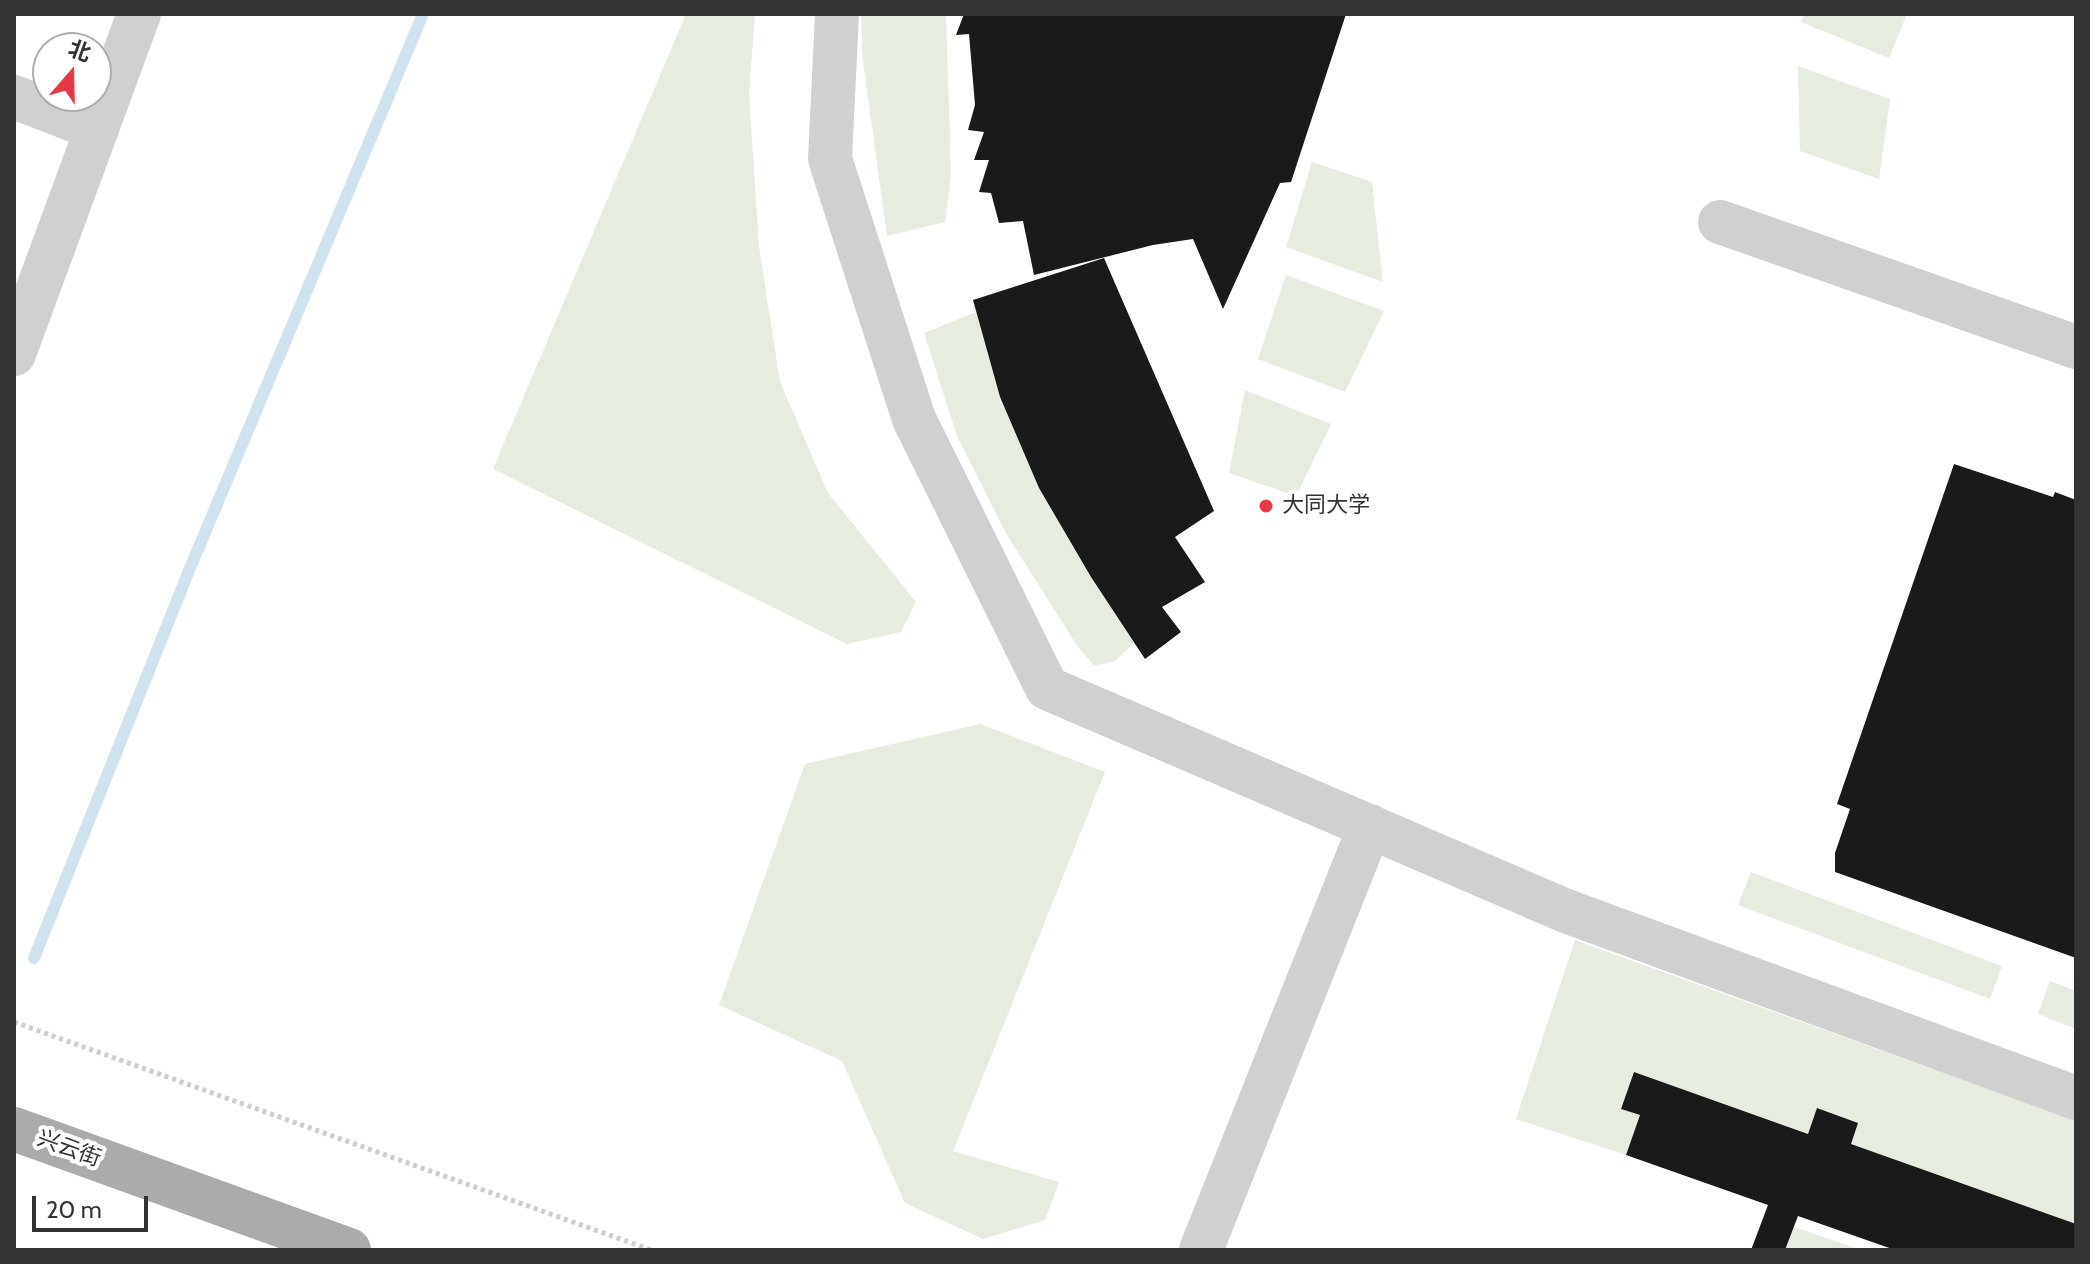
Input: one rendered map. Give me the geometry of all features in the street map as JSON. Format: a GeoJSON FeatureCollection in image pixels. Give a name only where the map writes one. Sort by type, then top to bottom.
{"type":"FeatureCollection","features":[{"type":"Feature","properties":{"kind":"main road","name":"兴云街"},"geometry":{"type":"LineString","coordinates":[[14,1129],[349,1250]]}},
{"type":"Feature","properties":{"kind":"street"},"geometry":{"type":"LineString","coordinates":[[14,354],[139,14]]}},
{"type":"Feature","properties":{"kind":"street"},"geometry":{"type":"LineString","coordinates":[[837,14],[830,159],[914,419],[1047,688],[1566,911],[2076,1098]]}},
{"type":"Feature","properties":{"kind":"street"},"geometry":{"type":"LineString","coordinates":[[14,97],[97,129]]}},
{"type":"Feature","properties":{"kind":"street"},"geometry":{"type":"LineString","coordinates":[[1720,222],[2076,347]]}},
{"type":"Feature","properties":{"kind":"street"},"geometry":{"type":"LineString","coordinates":[[1201,1250],[1370,826]]}},
{"type":"Feature","properties":{"kind":"path"},"geometry":{"type":"LineString","coordinates":[[14,1022],[651,1250]]}},
{"type":"Feature","properties":{"kind":"shaded area"},"geometry":{"type":"Polygon","coordinates":[[[686,14],[755,14],[749,94],[759,246],[780,382],[828,493],[916,602],[901,632],[847,644],[493,469],[686,14]]]}},
{"type":"Feature","properties":{"kind":"shaded area"},"geometry":{"type":"Polygon","coordinates":[[[861,14],[946,14],[951,175],[945,222],[887,236],[862,54],[861,14]]]}},
{"type":"Feature","properties":{"kind":"shaded area"},"geometry":{"type":"Polygon","coordinates":[[[1805,14],[1907,14],[1889,58],[1801,22],[1805,14]]]}},
{"type":"Feature","properties":{"kind":"shaded area"},"geometry":{"type":"Polygon","coordinates":[[[1798,66],[1890,99],[1879,179],[1800,151],[1798,66]]]}},
{"type":"Feature","properties":{"kind":"shaded area"},"geometry":{"type":"Polygon","coordinates":[[[1312,162],[1372,182],[1383,282],[1286,247],[1312,162]]]}},
{"type":"Feature","properties":{"kind":"shaded area"},"geometry":{"type":"Polygon","coordinates":[[[1286,275],[1384,311],[1345,392],[1258,359],[1286,275]]]}},
{"type":"Feature","properties":{"kind":"shaded area"},"geometry":{"type":"Polygon","coordinates":[[[976,312],[1000,398],[1039,488],[1134,643],[1115,661],[1094,666],[1076,644],[1007,535],[957,436],[924,333],[976,312]]]}},
{"type":"Feature","properties":{"kind":"shaded area"},"geometry":{"type":"Polygon","coordinates":[[[1245,390],[1331,424],[1296,496],[1229,473],[1245,390]]]}},
{"type":"Feature","properties":{"kind":"shaded area"},"geometry":{"type":"Polygon","coordinates":[[[980,724],[1105,772],[953,1151],[1059,1182],[1045,1220],[983,1239],[905,1203],[842,1061],[719,1005],[805,764],[980,724]]]}},
{"type":"Feature","properties":{"kind":"shaded area"},"geometry":{"type":"Polygon","coordinates":[[[1751,872],[2002,966],[1990,999],[1738,905],[1751,872]]]}},
{"type":"Feature","properties":{"kind":"shaded area"},"geometry":{"type":"Polygon","coordinates":[[[1575,940],[2076,1121],[2076,1224],[1851,1144],[1858,1123],[1818,1108],[1808,1134],[1634,1072],[1621,1109],[1640,1115],[1626,1155],[1516,1119],[1575,940]]]}},
{"type":"Feature","properties":{"kind":"shaded area"},"geometry":{"type":"Polygon","coordinates":[[[2050,981],[2076,991],[2076,1029],[2038,1014],[2050,981]]]}},
{"type":"Feature","properties":{"kind":"shaded area"},"geometry":{"type":"Polygon","coordinates":[[[1794,1227],[1861,1250],[1785,1250],[1794,1227]]]}},
{"type":"Feature","properties":{"kind":"building"},"geometry":{"type":"Polygon","coordinates":[[[964,14],[1346,14],[1291,182],[1280,183],[1223,309],[1193,239],[1153,245],[1034,275],[1023,221],[999,223],[991,193],[979,192],[989,160],[974,160],[984,132],[968,130],[975,105],[969,34],[956,35],[964,14]]]}},
{"type":"Feature","properties":{"kind":"building"},"geometry":{"type":"Polygon","coordinates":[[[1104,258],[1214,511],[1175,537],[1205,582],[1162,607],[1181,632],[1145,659],[1091,577],[1039,488],[1000,397],[973,300],[1104,258]]]}},
{"type":"Feature","properties":{"kind":"building"},"geometry":{"type":"Polygon","coordinates":[[[1954,464],[2053,497],[2055,492],[2076,500],[2076,958],[1835,872],[1835,853],[1850,809],[1837,804],[1954,464]]]}},
{"type":"Feature","properties":{"kind":"building"},"geometry":{"type":"Polygon","coordinates":[[[1634,1072],[1808,1134],[1817,1108],[1858,1123],[1851,1144],[2076,1224],[2076,1250],[1895,1250],[1798,1216],[1785,1250],[1751,1250],[1768,1205],[1626,1155],[1640,1115],[1621,1109],[1634,1072]]]}},
{"type":"Feature","properties":{"kind":"waterway"},"geometry":{"type":"LineString","coordinates":[[34,958],[188,573],[423,14]]}},
{"type":"Feature","properties":{"kind":"place","name":"大同大学"},"geometry":{"type":"Point","coordinates":[1266,506]}}]}
